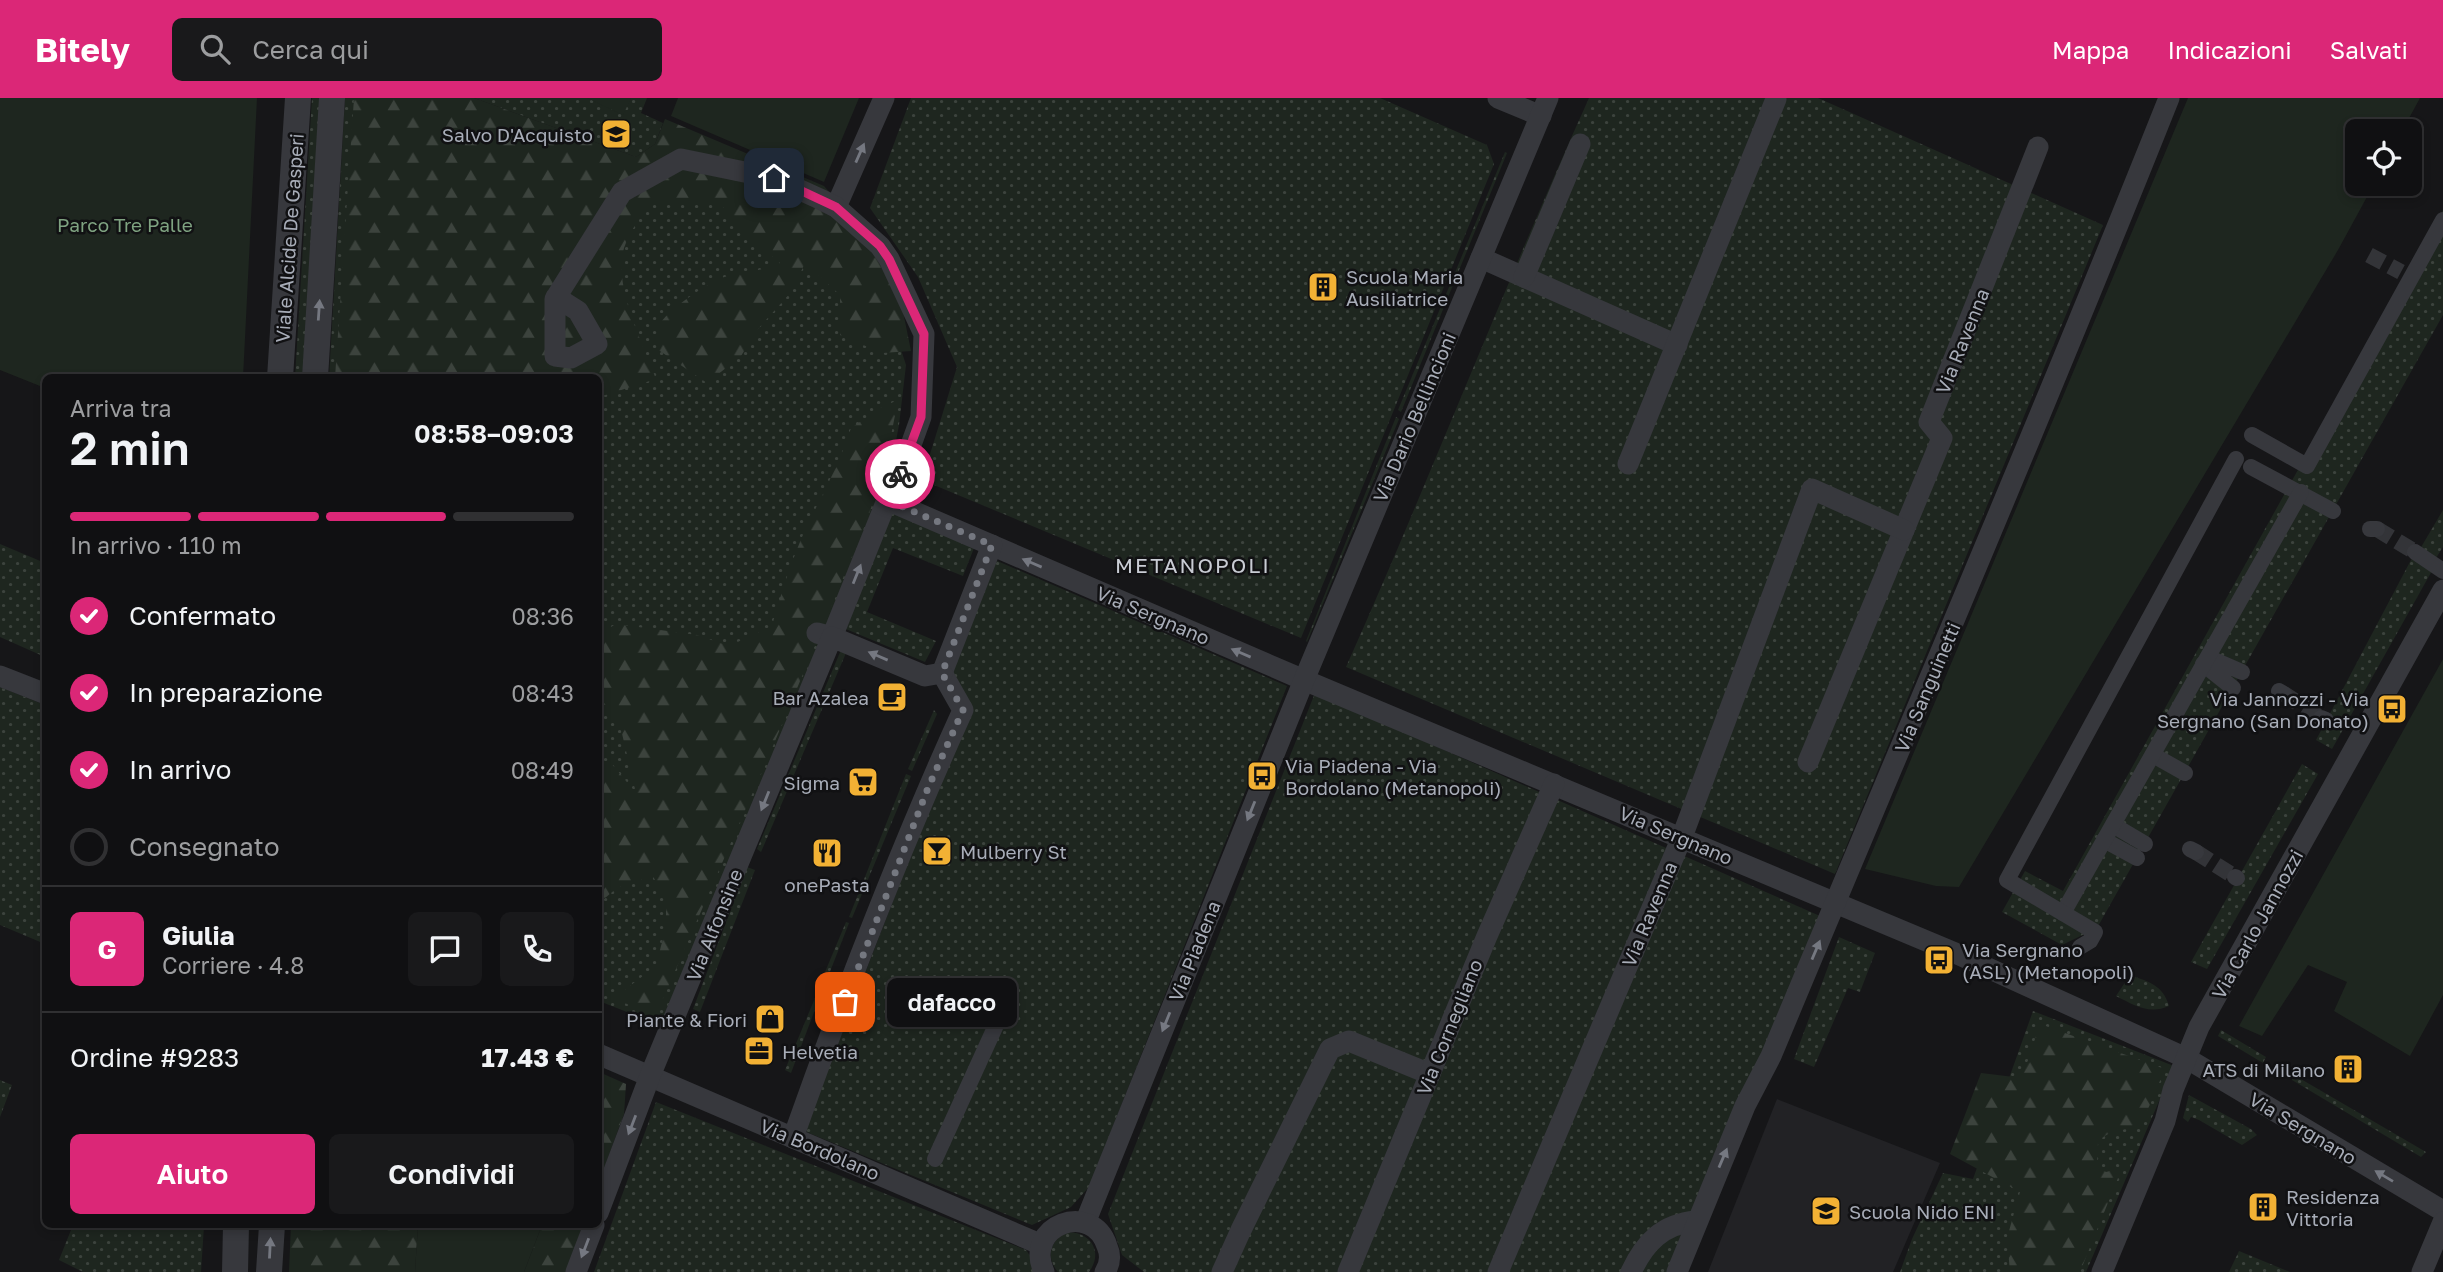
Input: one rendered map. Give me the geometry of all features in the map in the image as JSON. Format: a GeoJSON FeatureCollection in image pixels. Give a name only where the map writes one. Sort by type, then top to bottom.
{"type":"FeatureCollection","features":[{"type":"Feature","properties":{"kind":"street","name":"Viale Alcide De Gasperi"},"geometry":{"type":"LineString","coordinates":[[280,374],[298,98]]}},
{"type":"Feature","properties":{"kind":"street","name":"Viale Alcide De Gasperi"},"geometry":{"type":"LineString","coordinates":[[315,374],[332,98]]}},
{"type":"Feature","properties":{"kind":"street"},"geometry":{"type":"LineString","coordinates":[[836,207],[884,98]]}},
{"type":"Feature","properties":{"kind":"street"},"geometry":{"type":"LineString","coordinates":[[1498,98],[1544,107]]}},
{"type":"Feature","properties":{"kind":"street","name":"Via Sanguinetti"},"geometry":{"type":"LineString","coordinates":[[1676,1272],[1745,1106],[1772,1056],[2109,249],[2169,98]]}},
{"type":"Feature","properties":{"kind":"street"},"geometry":{"type":"LineString","coordinates":[[1628,464],[1776,99]]}},
{"type":"Feature","properties":{"kind":"street","name":"Via Dario Bellincioni"},"geometry":{"type":"LineString","coordinates":[[1304,680],[1544,107]]}},
{"type":"Feature","properties":{"kind":"street"},"geometry":{"type":"LineString","coordinates":[[1524,277],[1580,144]]}},
{"type":"Feature","properties":{"kind":"street","name":"Via Ravenna"},"geometry":{"type":"LineString","coordinates":[[1808,762],[1942,438],[1929,422],[2038,147]]}},
{"type":"Feature","properties":{"kind":"street","name":"Via Alfonsine"},"geometry":{"type":"LineString","coordinates":[[556,297],[622,192],[681,159],[774,178],[836,207],[880,246],[889,259],[924,334],[921,417],[898,481],[824,635],[602,1202]]}},
{"type":"Feature","properties":{"kind":"street"},"geometry":{"type":"LineString","coordinates":[[2252,435],[2306,466],[2406,274],[2443,220]]}},
{"type":"Feature","properties":{"kind":"street"},"geometry":{"type":"LineString","coordinates":[[1481,258],[1677,345]]}},
{"type":"Feature","properties":{"kind":"street"},"geometry":{"type":"LineString","coordinates":[[2090,946],[2095,932],[2007,880],[2236,459]]}},
{"type":"Feature","properties":{"kind":"street"},"geometry":{"type":"LineString","coordinates":[[2252,467],[2333,511]]}},
{"type":"Feature","properties":{"kind":"street","name":"Via Ravenna"},"geometry":{"type":"LineString","coordinates":[[1498,1272],[1682,837],[1812,489],[1904,530]]}},
{"type":"Feature","properties":{"kind":"street"},"geometry":{"type":"LineString","coordinates":[[2063,913],[2301,492]]}},
{"type":"Feature","properties":{"kind":"street","name":"Via Sergnano"},"geometry":{"type":"LineString","coordinates":[[887,500],[1304,680],[1836,901],[2186,1058],[2443,1211]]}},
{"type":"Feature","properties":{"kind":"street"},"geometry":{"type":"LineString","coordinates":[[942,673],[992,545]]}},
{"type":"Feature","properties":{"kind":"street"},"geometry":{"type":"LineString","coordinates":[[2415,552],[2443,570]]}},
{"type":"Feature","properties":{"kind":"street","name":"Via Carlo Jannozzi"},"geometry":{"type":"LineString","coordinates":[[2102,1272],[2165,1121],[2199,1027],[2441,600]]}},
{"type":"Feature","properties":{"kind":"street"},"geometry":{"type":"LineString","coordinates":[[824,635],[925,676],[942,673]]}},
{"type":"Feature","properties":{"kind":"street"},"geometry":{"type":"LineString","coordinates":[[2203,664],[2212,659],[2242,672]]}},
{"type":"Feature","properties":{"kind":"street"},"geometry":{"type":"LineString","coordinates":[[2203,664],[2233,688]]}},
{"type":"Feature","properties":{"kind":"street"},"geometry":{"type":"LineString","coordinates":[[793,1138],[879,911],[928,788],[963,710],[942,673]]}},
{"type":"Feature","properties":{"kind":"street"},"geometry":{"type":"LineString","coordinates":[[0,676],[42,692]]}},
{"type":"Feature","properties":{"kind":"street","name":"Via Piadena"},"geometry":{"type":"LineString","coordinates":[[1086,1223],[1304,680]]}},
{"type":"Feature","properties":{"kind":"street"},"geometry":{"type":"LineString","coordinates":[[2153,755],[2185,773]]}},
{"type":"Feature","properties":{"kind":"street","name":"Via Cornegliano"},"geometry":{"type":"LineString","coordinates":[[1348,1272],[1483,945],[1555,784]]}},
{"type":"Feature","properties":{"kind":"street"},"geometry":{"type":"LineString","coordinates":[[2113,825],[2145,844]]}},
{"type":"Feature","properties":{"kind":"street"},"geometry":{"type":"LineString","coordinates":[[2104,840],[2137,858]]}},
{"type":"Feature","properties":{"kind":"street"},"geometry":{"type":"LineString","coordinates":[[935,1158],[1007,1001]]}},
{"type":"Feature","properties":{"kind":"street"},"geometry":{"type":"LineString","coordinates":[[1222,1272],[1330,1049],[1349,1041],[1430,1073]]}},
{"type":"Feature","properties":{"kind":"street","name":"Via Bordolano"},"geometry":{"type":"LineString","coordinates":[[602,1056],[1042,1245]]}},
{"type":"Feature","properties":{"kind":"street"},"geometry":{"type":"LineString","coordinates":[[1044,1272],[1040,1256],[1049,1232],[1059,1224],[1074,1221],[1086,1223],[1100,1232],[1109,1252],[1110,1271]]}},
{"type":"Feature","properties":{"kind":"street"},"geometry":{"type":"LineString","coordinates":[[1631,1272],[1658,1234],[1679,1222],[1696,1221]]}},
{"type":"Feature","properties":{"kind":"street"},"geometry":{"type":"LineString","coordinates":[[2421,1272],[2443,1222]]}},
{"type":"Feature","properties":{"kind":"street"},"geometry":{"type":"LineString","coordinates":[[235,1272],[236,1228]]}},
{"type":"Feature","properties":{"kind":"street"},"geometry":{"type":"LineString","coordinates":[[269,1272],[272,1228]]}},
{"type":"Feature","properties":{"kind":"street"},"geometry":{"type":"LineString","coordinates":[[576,1272],[593,1228]]}},
{"type":"Feature","properties":{"kind":"shaded area","name":"Scuola Nido ENI"},"geometry":{"type":"Polygon","coordinates":[[[1777,1099],[1940,1163],[1893,1272],[1708,1272],[1777,1099]]]}},
{"type":"Feature","properties":{"kind":"green space","name":"Parco Tre Palle"},"geometry":{"type":"Polygon","coordinates":[[[0,98],[257,98],[243,374],[42,374],[42,387],[0,370],[0,98]]]}},
{"type":"Feature","properties":{"kind":"green space"},"geometry":{"type":"Polygon","coordinates":[[[312,98],[323,98],[308,374],[295,374],[312,98]]]}},
{"type":"Feature","properties":{"kind":"green space"},"geometry":{"type":"Polygon","coordinates":[[[345,98],[436,98],[621,167],[790,200],[883,294],[906,365],[899,425],[887,488],[660,1025],[602,1002],[602,374],[329,374],[345,98]]]}},
{"type":"Feature","properties":{"kind":"green space"},"geometry":{"type":"Polygon","coordinates":[[[354,98],[474,98],[636,157],[655,144],[665,119],[824,186],[876,247],[900,297],[911,351],[882,353],[840,335],[840,295],[805,263],[792,291],[757,330],[741,356],[707,383],[657,349],[657,332],[662,320],[711,283],[780,263],[751,239],[722,206],[694,203],[647,204],[624,248],[622,280],[631,314],[656,379],[602,396],[602,374],[335,374],[354,98]]]}},
{"type":"Feature","properties":{"kind":"green space","name":"Salvo D'Acquisto"},"geometry":{"type":"Polygon","coordinates":[[[474,98],[647,98],[641,113],[663,123],[655,144],[636,157],[474,98]]]}},
{"type":"Feature","properties":{"kind":"green space"},"geometry":{"type":"Polygon","coordinates":[[[587,98],[631,98],[623,115],[587,98]]]}},
{"type":"Feature","properties":{"kind":"green space"},"geometry":{"type":"Polygon","coordinates":[[[678,98],[859,98],[824,182],[671,116],[678,98]]]}},
{"type":"Feature","properties":{"kind":"green space"},"geometry":{"type":"Polygon","coordinates":[[[911,98],[1380,98],[1487,145],[1494,164],[1301,638],[922,480],[957,367],[918,277],[870,208],[911,98]]]}},
{"type":"Feature","properties":{"kind":"green space"},"geometry":{"type":"Polygon","coordinates":[[[1589,98],[1818,98],[2103,225],[1835,874],[1346,667],[1589,98]]]}},
{"type":"Feature","properties":{"kind":"green space"},"geometry":{"type":"Polygon","coordinates":[[[2188,98],[2420,98],[2409,119],[2345,119],[2345,196],[2367,196],[2338,250],[1959,887],[1936,886],[1865,869],[2188,98]]]}},
{"type":"Feature","properties":{"kind":"green space"},"geometry":{"type":"Polygon","coordinates":[[[1505,152],[1507,153],[1401,412],[1398,410],[1505,152]]]}},
{"type":"Feature","properties":{"kind":"green space"},"geometry":{"type":"Polygon","coordinates":[[[2443,210],[2443,315],[2097,928],[2062,945],[2002,912],[2025,871],[2063,891],[2443,210]]]}},
{"type":"Feature","properties":{"kind":"green space"},"geometry":{"type":"Polygon","coordinates":[[[898,400],[887,456],[868,518],[773,746],[655,1017],[614,998],[656,966],[666,926],[666,903],[653,876],[617,888],[602,900],[602,762],[611,763],[636,793],[620,725],[602,700],[602,632],[616,624],[697,635],[729,646],[772,626],[796,552],[851,428],[882,407],[898,400]]]}},
{"type":"Feature","properties":{"kind":"green space"},"geometry":{"type":"Polygon","coordinates":[[[1396,417],[1399,419],[1307,642],[1306,641],[1396,417]]]}},
{"type":"Feature","properties":{"kind":"green space"},"geometry":{"type":"Polygon","coordinates":[[[886,510],[974,548],[963,576],[893,548],[867,612],[936,641],[925,662],[841,627],[886,510]]]}},
{"type":"Feature","properties":{"kind":"green space"},"geometry":{"type":"Polygon","coordinates":[[[2443,510],[2443,547],[2436,558],[2420,549],[2443,510]]]}},
{"type":"Feature","properties":{"kind":"green space"},"geometry":{"type":"Polygon","coordinates":[[[0,544],[42,562],[42,656],[0,637],[0,544]]]}},
{"type":"Feature","properties":{"kind":"green space"},"geometry":{"type":"Polygon","coordinates":[[[2412,558],[2433,569],[2332,749],[2316,740],[2412,558]]]}},
{"type":"Feature","properties":{"kind":"green space"},"geometry":{"type":"Polygon","coordinates":[[[995,560],[1287,686],[1089,1187],[1071,1207],[1032,1225],[804,1131],[966,712],[948,679],[995,560]]]}},
{"type":"Feature","properties":{"kind":"green space"},"geometry":{"type":"Polygon","coordinates":[[[841,650],[846,653],[761,852],[757,849],[841,650]]]}},
{"type":"Feature","properties":{"kind":"green space"},"geometry":{"type":"Polygon","coordinates":[[[2443,659],[2443,995],[2410,1056],[2334,1011],[2347,982],[2308,965],[2262,1036],[2239,1026],[2443,659]]]}},
{"type":"Feature","properties":{"kind":"green space"},"geometry":{"type":"Polygon","coordinates":[[[0,687],[42,704],[42,943],[0,925],[0,687]]]}},
{"type":"Feature","properties":{"kind":"green space"},"geometry":{"type":"Polygon","coordinates":[[[1315,693],[1820,916],[1668,1272],[1144,1272],[1122,1255],[1108,1214],[1315,693]]]}},
{"type":"Feature","properties":{"kind":"green space"},"geometry":{"type":"Polygon","coordinates":[[[934,710],[937,714],[912,771],[908,769],[934,710]]]}},
{"type":"Feature","properties":{"kind":"green space"},"geometry":{"type":"Polygon","coordinates":[[[2302,764],[2318,774],[2207,969],[2191,962],[2302,764]]]}},
{"type":"Feature","properties":{"kind":"green space"},"geometry":{"type":"Polygon","coordinates":[[[906,774],[911,776],[852,918],[849,917],[906,774]]]}},
{"type":"Feature","properties":{"kind":"green space"},"geometry":{"type":"Polygon","coordinates":[[[747,867],[755,870],[700,1012],[693,1009],[747,867]]]}},
{"type":"Feature","properties":{"kind":"green space"},"geometry":{"type":"Polygon","coordinates":[[[846,922],[849,923],[824,987],[820,984],[846,922]]]}},
{"type":"Feature","properties":{"kind":"green space"},"geometry":{"type":"Polygon","coordinates":[[[1839,937],[1875,953],[1860,992],[1848,988],[1814,1067],[1794,1059],[1839,937]]]}},
{"type":"Feature","properties":{"kind":"green space"},"geometry":{"type":"Polygon","coordinates":[[[2130,975],[2159,989],[2169,1006],[2148,1009],[2116,996],[2130,975]]]}},
{"type":"Feature","properties":{"kind":"green space"},"geometry":{"type":"Polygon","coordinates":[[[815,998],[819,999],[791,1073],[785,1070],[815,998]]]}},
{"type":"Feature","properties":{"kind":"green space"},"geometry":{"type":"Polygon","coordinates":[[[2033,1011],[2174,1066],[2086,1272],[1900,1272],[1912,1239],[1943,1173],[1973,1179],[2033,1011]]]}},
{"type":"Feature","properties":{"kind":"green space"},"geometry":{"type":"Polygon","coordinates":[[[2040,1024],[2165,1069],[2142,1123],[2109,1133],[2098,1142],[2097,1166],[2106,1172],[2122,1168],[2080,1272],[2010,1272],[2007,1238],[2020,1192],[1950,1154],[1981,1073],[2022,1078],[2040,1024]]]}},
{"type":"Feature","properties":{"kind":"green space"},"geometry":{"type":"Polygon","coordinates":[[[2221,1030],[2266,1057],[2263,1063],[2218,1036],[2221,1030]]]}},
{"type":"Feature","properties":{"kind":"green space"},"geometry":{"type":"Polygon","coordinates":[[[602,1073],[626,1084],[624,1114],[602,1174],[602,1073]]]}},
{"type":"Feature","properties":{"kind":"green space"},"geometry":{"type":"Polygon","coordinates":[[[2294,1075],[2426,1152],[2421,1157],[2292,1080],[2294,1075]]]}},
{"type":"Feature","properties":{"kind":"green space"},"geometry":{"type":"Polygon","coordinates":[[[0,1080],[12,1085],[0,1117],[0,1080]]]}},
{"type":"Feature","properties":{"kind":"green space"},"geometry":{"type":"Polygon","coordinates":[[[2189,1095],[2251,1129],[2257,1135],[2242,1145],[2199,1120],[2191,1117],[2188,1122],[2183,1118],[2189,1095]]]}},
{"type":"Feature","properties":{"kind":"green space"},"geometry":{"type":"Polygon","coordinates":[[[656,1102],[1026,1250],[1041,1272],[594,1272],[656,1102]]]}},
{"type":"Feature","properties":{"kind":"green space"},"geometry":{"type":"Polygon","coordinates":[[[72,1228],[204,1228],[201,1272],[83,1272],[59,1260],[72,1228]]]}},
{"type":"Feature","properties":{"kind":"green space"},"geometry":{"type":"Polygon","coordinates":[[[291,1228],[418,1228],[415,1272],[289,1272],[291,1228]]]}},
{"type":"Feature","properties":{"kind":"green space"},"geometry":{"type":"Polygon","coordinates":[[[418,1228],[541,1228],[524,1272],[415,1272],[418,1228]]]}},
{"type":"Feature","properties":{"kind":"green space"},"geometry":{"type":"Polygon","coordinates":[[[541,1228],[581,1228],[570,1272],[524,1272],[541,1228]]]}},
{"type":"Feature","properties":{"kind":"green space"},"geometry":{"type":"Polygon","coordinates":[[[1069,1232],[1084,1236],[1093,1245],[1095,1258],[1089,1272],[1058,1272],[1054,1266],[1051,1255],[1054,1244],[1069,1232]]]}},
{"type":"Feature","properties":{"kind":"green space"},"geometry":{"type":"Polygon","coordinates":[[[2239,1251],[2290,1272],[2229,1272],[2239,1251]]]}},
{"type":"Feature","properties":{"kind":"tunnel"},"geometry":{"type":"LineString","coordinates":[[2369,255],[2401,272]]}},
{"type":"Feature","properties":{"kind":"tunnel"},"geometry":{"type":"LineString","coordinates":[[2377,529],[2415,552]]}},
{"type":"Feature","properties":{"kind":"tunnel"},"geometry":{"type":"LineString","coordinates":[[2284,694],[2321,718]]}},
{"type":"Feature","properties":{"kind":"tunnel"},"geometry":{"type":"LineString","coordinates":[[2196,852],[2235,877]]}},
{"type":"Feature","properties":{"kind":"way so far"},"geometry":{"type":"LineString","coordinates":[[845,1002],[928,788],[963,710],[942,673],[992,545],[887,500],[900,474]]}},
{"type":"Feature","properties":{"kind":"place","name":"Salvo D'Acquisto"},"geometry":{"type":"Point","coordinates":[616,134]}},
{"type":"Feature","properties":{"kind":"place","name":"Scuola Maria Ausiliatrice"},"geometry":{"type":"Point","coordinates":[1323,287]}},
{"type":"Feature","properties":{"kind":"place","name":"Bar Azalea"},"geometry":{"type":"Point","coordinates":[892,697]}},
{"type":"Feature","properties":{"kind":"place","name":"Via Jannozzi - Via Sergnano (San Donato)"},"geometry":{"type":"Point","coordinates":[2392,709]}},
{"type":"Feature","properties":{"kind":"place","name":"Via Piadena - Via Bordolano (Metanopoli)"},"geometry":{"type":"Point","coordinates":[1262,776]}},
{"type":"Feature","properties":{"kind":"place","name":"Sigma"},"geometry":{"type":"Point","coordinates":[863,782]}},
{"type":"Feature","properties":{"kind":"place","name":"Mulberry St"},"geometry":{"type":"Point","coordinates":[937,851]}},
{"type":"Feature","properties":{"kind":"place","name":"onePasta"},"geometry":{"type":"Point","coordinates":[827,853]}},
{"type":"Feature","properties":{"kind":"place","name":"Via Sergnano (ASL) (Metanopoli)"},"geometry":{"type":"Point","coordinates":[1939,960]}},
{"type":"Feature","properties":{"kind":"place","name":"dafacco"},"geometry":{"type":"Point","coordinates":[845,1002]}},
{"type":"Feature","properties":{"kind":"place","name":"Piante & Fiori"},"geometry":{"type":"Point","coordinates":[770,1019]}},
{"type":"Feature","properties":{"kind":"place","name":"Helvetia"},"geometry":{"type":"Point","coordinates":[759,1051]}},
{"type":"Feature","properties":{"kind":"place","name":"ATS di Milano"},"geometry":{"type":"Point","coordinates":[2348,1069]}},
{"type":"Feature","properties":{"kind":"place","name":"Residenza Vittoria"},"geometry":{"type":"Point","coordinates":[2263,1207]}},
{"type":"Feature","properties":{"kind":"place","name":"Scuola Nido ENI"},"geometry":{"type":"Point","coordinates":[1826,1211]}},
{"type":"Feature","properties":{"kind":"district","name":"METANOPOLI"},"geometry":{"type":"Point","coordinates":[1193,565]}},
{"type":"Feature","properties":{"kind":"route"},"geometry":{"type":"LineString","coordinates":[[774,178],[836,207],[880,246],[889,259],[924,334],[921,417],[900,474]]}}]}
